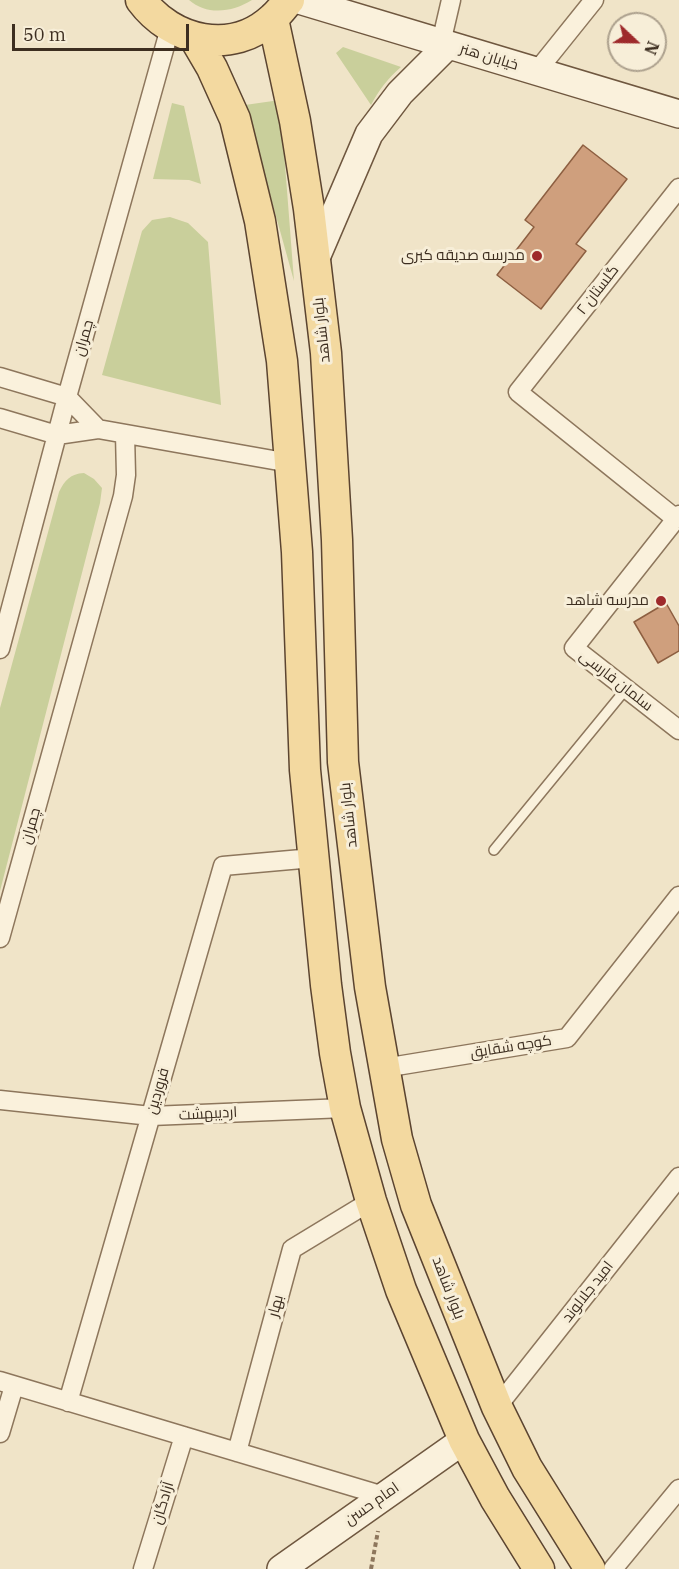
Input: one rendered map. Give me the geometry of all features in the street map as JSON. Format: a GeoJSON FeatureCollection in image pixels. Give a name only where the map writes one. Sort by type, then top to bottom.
{"type":"FeatureCollection","features":[{"type":"Feature","properties":{"kind":"main road"},"geometry":{"type":"LineString","coordinates":[[141,0],[152,14],[183,33],[212,68],[235,119],[260,221],[282,361],[297,552],[305,770],[333,1042],[345,1108],[371,1202],[401,1290],[464,1440],[495,1498],[539,1569]]}},
{"type":"Feature","properties":{"kind":"main road"},"geometry":{"type":"LineString","coordinates":[[183,33],[222,40],[249,34],[281,9]]}},
{"type":"Feature","properties":{"kind":"main road","name":"بلوار شاهد"},"geometry":{"type":"LineString","coordinates":[[281,9],[309,209],[326,353],[337,540],[343,762],[370,987],[398,1139],[416,1205],[497,1407],[527,1468],[590,1569]]}},
{"type":"Feature","properties":{"kind":"street","name":"خیابان هنر"},"geometry":{"type":"LineString","coordinates":[[299,0],[679,114]]}},
{"type":"Feature","properties":{"kind":"street"},"geometry":{"type":"LineString","coordinates":[[315,260],[369,134],[400,93],[444,44],[451,0]]}},
{"type":"Feature","properties":{"kind":"street"},"geometry":{"type":"LineString","coordinates":[[537,71],[594,0]]}},
{"type":"Feature","properties":{"kind":"street","name":"چمران"},"geometry":{"type":"LineString","coordinates":[[0,649],[67,398],[183,33]]}},
{"type":"Feature","properties":{"kind":"street","name":"گلستان ۲"},"geometry":{"type":"LineString","coordinates":[[678,517],[518,392],[679,188]]}},
{"type":"Feature","properties":{"kind":"street"},"geometry":{"type":"LineString","coordinates":[[0,377],[67,398],[98,429]]}},
{"type":"Feature","properties":{"kind":"street"},"geometry":{"type":"LineString","coordinates":[[0,418],[57,435],[98,429],[290,463]]}},
{"type":"Feature","properties":{"kind":"street","name":"چمران"},"geometry":{"type":"LineString","coordinates":[[0,938],[123,496],[126,475],[124,434]]}},
{"type":"Feature","properties":{"kind":"street","name":"سلمان فارسی"},"geometry":{"type":"LineString","coordinates":[[678,517],[574,648],[679,730]]}},
{"type":"Feature","properties":{"kind":"street","name":"فروردین"},"geometry":{"type":"LineString","coordinates":[[68,1402],[223,866],[313,858]]}},
{"type":"Feature","properties":{"kind":"street","name":"کوچه شقایق"},"geometry":{"type":"LineString","coordinates":[[384,1068],[567,1038],[679,896]]}},
{"type":"Feature","properties":{"kind":"street","name":"اردیبهشت"},"geometry":{"type":"LineString","coordinates":[[0,1100],[151,1116],[345,1108]]}},
{"type":"Feature","properties":{"kind":"street","name":"امید جلالوند"},"geometry":{"type":"LineString","coordinates":[[497,1407],[679,1177]]}},
{"type":"Feature","properties":{"kind":"street","name":"بهار"},"geometry":{"type":"LineString","coordinates":[[237,1452],[292,1249],[371,1202]]}},
{"type":"Feature","properties":{"kind":"street"},"geometry":{"type":"LineString","coordinates":[[0,1433],[7,1384],[384,1496]]}},
{"type":"Feature","properties":{"kind":"street","name":"آزادگان"},"geometry":{"type":"LineString","coordinates":[[143,1569],[184,1436]]}},
{"type":"Feature","properties":{"kind":"street","name":"امام حسن"},"geometry":{"type":"LineString","coordinates":[[281,1569],[464,1440]]}},
{"type":"Feature","properties":{"kind":"street"},"geometry":{"type":"LineString","coordinates":[[613,1569],[679,1489]]}},
{"type":"Feature","properties":{"kind":"lane"},"geometry":{"type":"LineString","coordinates":[[494,850],[626,688]]}},
{"type":"Feature","properties":{"kind":"green space"},"geometry":{"type":"Polygon","coordinates":[[[189,0],[252,0],[237,7],[212,10],[189,0]]]}},
{"type":"Feature","properties":{"kind":"green space"},"geometry":{"type":"Polygon","coordinates":[[[343,47],[401,67],[384,84],[371,105],[336,53],[343,47]]]}},
{"type":"Feature","properties":{"kind":"green space"},"geometry":{"type":"Polygon","coordinates":[[[280,100],[294,281],[245,105],[280,100]]]}},
{"type":"Feature","properties":{"kind":"green space"},"geometry":{"type":"Polygon","coordinates":[[[172,103],[184,106],[201,184],[189,180],[153,179],[172,103]]]}},
{"type":"Feature","properties":{"kind":"green space"},"geometry":{"type":"Polygon","coordinates":[[[170,217],[188,223],[208,242],[221,405],[102,375],[142,231],[152,220],[170,217]]]}},
{"type":"Feature","properties":{"kind":"green space"},"geometry":{"type":"Polygon","coordinates":[[[84,473],[102,488],[100,503],[0,891],[0,708],[59,492],[68,478],[84,473]]]}},
{"type":"Feature","properties":{"kind":"building"},"geometry":{"type":"Polygon","coordinates":[[[583,145],[627,179],[576,244],[586,251],[541,309],[497,275],[534,227],[525,220],[583,145]]]}},
{"type":"Feature","properties":{"kind":"building"},"geometry":{"type":"Polygon","coordinates":[[[666,603],[679,626],[679,651],[658,663],[634,622],[666,603]]]}},
{"type":"Feature","properties":{"kind":"place","name":"مدرسه صدیقه کبری"},"geometry":{"type":"Point","coordinates":[537,256]}},
{"type":"Feature","properties":{"kind":"place","name":"مدرسه شاهد"},"geometry":{"type":"Point","coordinates":[661,601]}}]}
